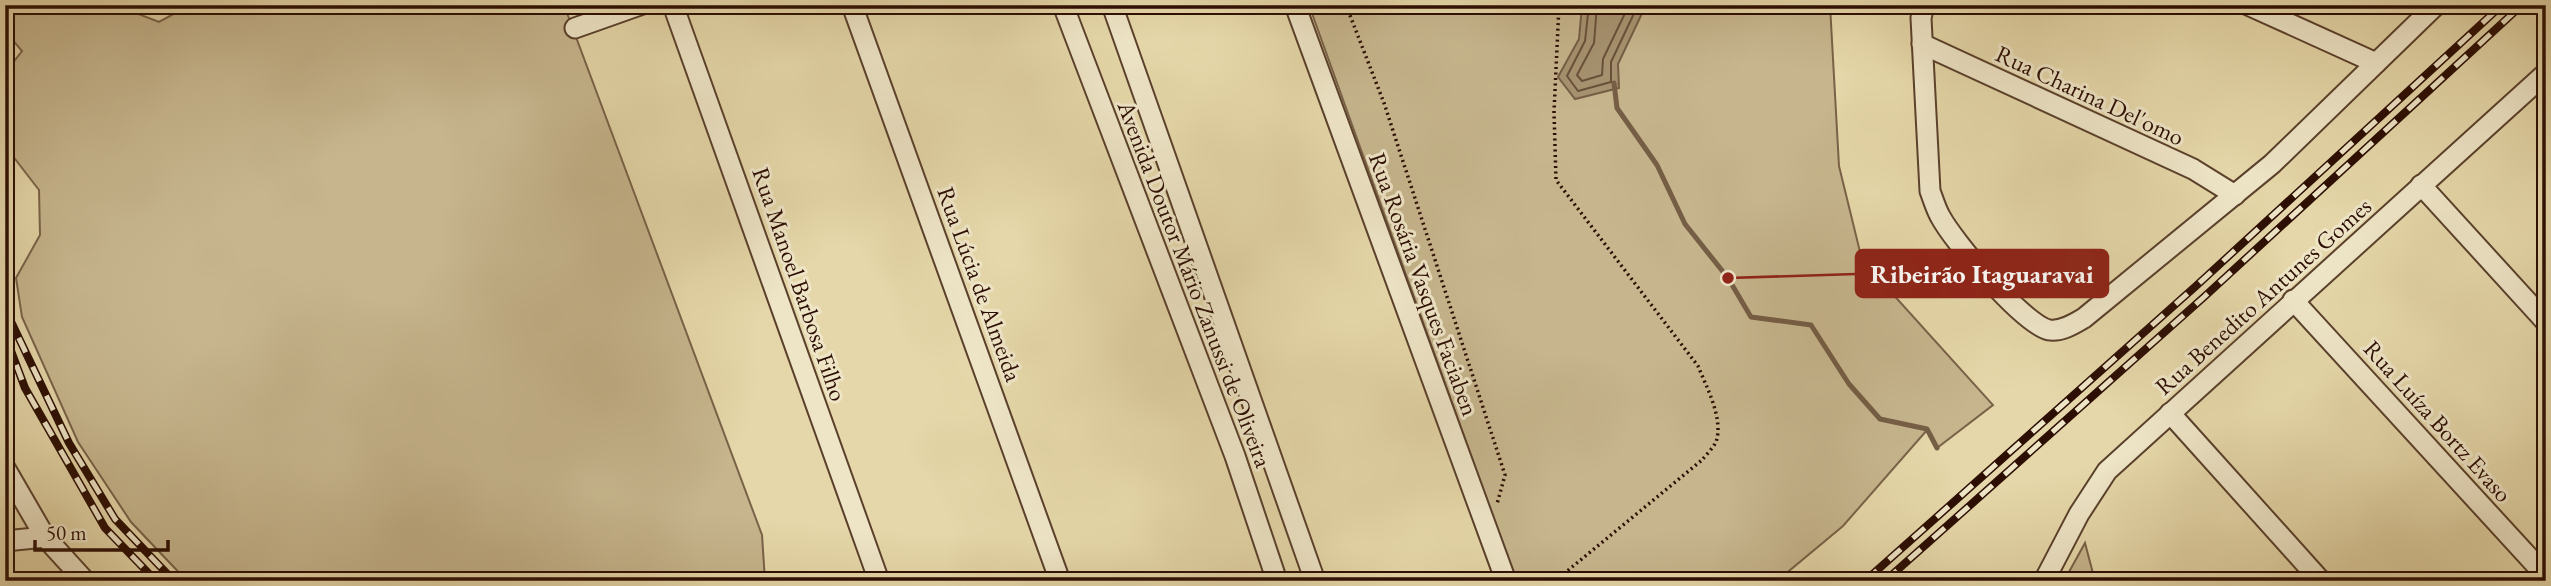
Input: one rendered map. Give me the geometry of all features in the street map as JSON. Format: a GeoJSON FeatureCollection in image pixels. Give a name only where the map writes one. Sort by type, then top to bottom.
{"type":"FeatureCollection","features":[{"type":"Feature","properties":{"kind":"street"},"geometry":{"type":"LineString","coordinates":[[575,28],[640,5]]}},
{"type":"Feature","properties":{"kind":"street","name":"Rua Manoel Barbosa Filho"},"geometry":{"type":"LineString","coordinates":[[673,5],[879,581]]}},
{"type":"Feature","properties":{"kind":"street","name":"Rua Lúcia de Almeida"},"geometry":{"type":"LineString","coordinates":[[852,5],[1060,581]]}},
{"type":"Feature","properties":{"kind":"street","name":"Avenida Doutor Mário Zanussi de Oliveira"},"geometry":{"type":"LineString","coordinates":[[1063,5],[1235,456],[1277,581]]}},
{"type":"Feature","properties":{"kind":"street","name":"Avenida Doutor Mário Zanussi de Oliveira"},"geometry":{"type":"LineString","coordinates":[[1112,5],[1315,581]]}},
{"type":"Feature","properties":{"kind":"street","name":"Rua Rosária Vasques Faciaben"},"geometry":{"type":"LineString","coordinates":[[1295,5],[1506,581]]}},
{"type":"Feature","properties":{"kind":"street"},"geometry":{"type":"LineString","coordinates":[[1924,5],[1921,18],[1930,191],[1940,217],[2009,302],[2023,316],[2050,330],[2066,328],[2084,318],[2272,164],[2436,5]]}},
{"type":"Feature","properties":{"kind":"street"},"geometry":{"type":"LineString","coordinates":[[2248,5],[2376,63]]}},
{"type":"Feature","properties":{"kind":"street","name":"Rua Charina Del'omo"},"geometry":{"type":"LineString","coordinates":[[1922,44],[2193,169],[2235,195]]}},
{"type":"Feature","properties":{"kind":"street","name":"Rua Benedito Antunes Gomes"},"geometry":{"type":"LineString","coordinates":[[2045,581],[2079,514],[2107,471],[2546,73]]}},
{"type":"Feature","properties":{"kind":"street"},"geometry":{"type":"LineString","coordinates":[[2421,185],[2546,322]]}},
{"type":"Feature","properties":{"kind":"street","name":"Rua Luíza Bortz Evaso"},"geometry":{"type":"LineString","coordinates":[[2293,300],[2546,576]]}},
{"type":"Feature","properties":{"kind":"street"},"geometry":{"type":"LineString","coordinates":[[2170,413],[2321,581]]}},
{"type":"Feature","properties":{"kind":"street"},"geometry":{"type":"LineString","coordinates":[[5,468],[45,537],[85,581]]}},
{"type":"Feature","properties":{"kind":"street"},"geometry":{"type":"LineString","coordinates":[[5,541],[45,537]]}},
{"type":"Feature","properties":{"kind":"path"},"geometry":{"type":"LineString","coordinates":[[1346,5],[1384,103],[1505,475],[1489,530]]}},
{"type":"Feature","properties":{"kind":"path"},"geometry":{"type":"LineString","coordinates":[[1555,581],[1702,460],[1716,442],[1712,400],[1698,366],[1556,180],[1554,112],[1559,5]]}},
{"type":"Feature","properties":{"kind":"shaded area"},"geometry":{"type":"Polygon","coordinates":[[[5,5],[115,5],[159,22],[190,5],[564,5],[762,535],[765,581],[187,581],[131,522],[78,442],[22,317],[16,278],[40,235],[39,190],[5,146],[5,73],[22,51],[5,31],[5,5]]]}},
{"type":"Feature","properties":{"kind":"shaded area"},"geometry":{"type":"Polygon","coordinates":[[[1309,5],[1830,5],[1839,166],[1862,260],[1993,405],[1937,448],[1927,430],[1843,526],[1777,581],[1516,581],[1309,5]]]}},
{"type":"Feature","properties":{"kind":"shaded area"},"geometry":{"type":"Polygon","coordinates":[[[2085,543],[2095,581],[2064,581],[2085,543]]]}},
{"type":"Feature","properties":{"kind":"water"},"geometry":{"type":"Polygon","coordinates":[[[1582,5],[1646,5],[1618,64],[1619,88],[1575,99],[1558,77],[1579,39],[1582,5]]]}},
{"type":"Feature","properties":{"kind":"waterway"},"geometry":{"type":"LineString","coordinates":[[1614,83],[1617,108],[1657,165],[1685,224],[1728,278],[1751,317],[1811,325],[1849,384],[1880,419],[1927,429],[1937,448]]}},
{"type":"Feature","properties":{"kind":"railway"},"geometry":{"type":"LineString","coordinates":[[1865,581],[2196,286],[2502,5]]}},
{"type":"Feature","properties":{"kind":"railway"},"geometry":{"type":"LineString","coordinates":[[1885,581],[2204,297],[2522,5]]}},
{"type":"Feature","properties":{"kind":"railway"},"geometry":{"type":"LineString","coordinates":[[5,309],[69,443],[115,519],[174,581]]}},
{"type":"Feature","properties":{"kind":"railway"},"geometry":{"type":"LineString","coordinates":[[5,335],[25,388],[105,528],[156,581]]}},
{"type":"Feature","properties":{"kind":"place","name":"Ribeirão Itaguaravai"},"geometry":{"type":"Point","coordinates":[1728,278]}}]}
